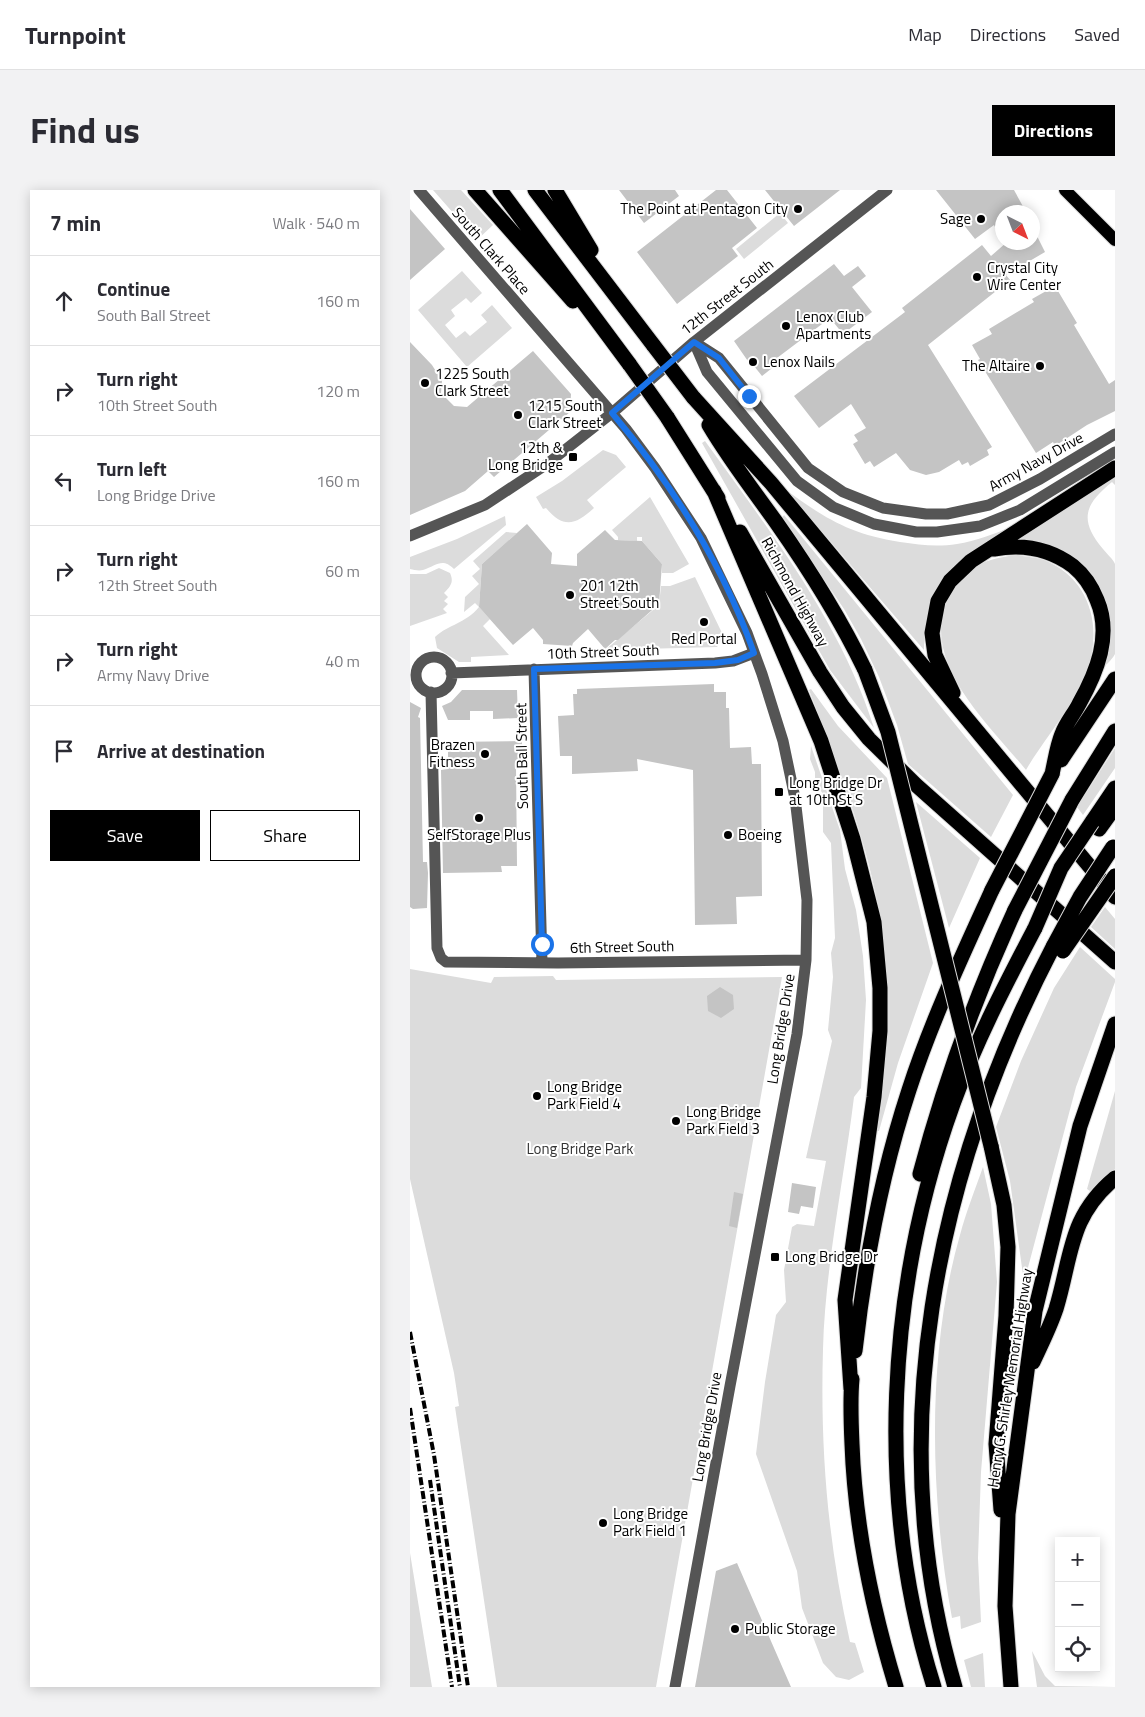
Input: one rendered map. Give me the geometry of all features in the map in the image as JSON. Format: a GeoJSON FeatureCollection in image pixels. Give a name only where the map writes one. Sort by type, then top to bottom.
{"type":"FeatureCollection","features":[{"type":"Feature","properties":{"kind":"highway"},"geometry":{"type":"LineString","coordinates":[[474,190],[569,297],[619,349]]}},
{"type":"Feature","properties":{"kind":"highway","name":"Richmond Highway"},"geometry":{"type":"LineString","coordinates":[[500,190],[619,349],[667,417],[765,574],[820,672],[856,724],[902,772],[1115,962]]}},
{"type":"Feature","properties":{"kind":"highway"},"geometry":{"type":"LineString","coordinates":[[535,190],[692,397],[726,453],[820,588],[865,670],[888,732],[1004,1205],[1008,1247],[1008,1290],[996,1444],[1005,1557]]}},
{"type":"Feature","properties":{"kind":"highway"},"geometry":{"type":"LineString","coordinates":[[555,190],[623,306]]}},
{"type":"Feature","properties":{"kind":"highway"},"geometry":{"type":"LineString","coordinates":[[692,397],[771,483],[1115,897]]}},
{"type":"Feature","properties":{"kind":"highway"},"geometry":{"type":"LineString","coordinates":[[971,724],[939,665],[932,633],[938,601],[950,581],[964,566],[1115,468]]}},
{"type":"Feature","properties":{"kind":"highway"},"geometry":{"type":"LineString","coordinates":[[714,491],[821,741],[854,839],[874,922],[880,980],[880,1032],[874,1097],[844,1300],[858,1522],[876,1618],[896,1687]]}},
{"type":"Feature","properties":{"kind":"highway"},"geometry":{"type":"LineString","coordinates":[[988,551],[1020,547],[1042,550],[1061,558],[1084,576],[1095,594],[1102,614],[1104,634],[1100,656],[1084,694],[1062,734],[1052,774]]}},
{"type":"Feature","properties":{"kind":"highway"},"geometry":{"type":"LineString","coordinates":[[851,1389],[869,1249],[890,1153],[920,1058],[992,890],[1052,774],[1115,679]]}},
{"type":"Feature","properties":{"kind":"highway"},"geometry":{"type":"LineString","coordinates":[[897,1452],[888,1389],[893,1322],[907,1230],[930,1138],[983,983],[1015,910],[1072,800],[1115,731]]}},
{"type":"Feature","properties":{"kind":"highway"},"geometry":{"type":"LineString","coordinates":[[1095,826],[1115,788]]}},
{"type":"Feature","properties":{"kind":"highway"},"geometry":{"type":"LineString","coordinates":[[932,1682],[921,1642],[900,1518],[897,1386],[902,1322],[912,1256],[925,1196],[944,1130],[962,1079],[994,1008],[1035,928],[1061,868],[1095,826],[1115,807]]}},
{"type":"Feature","properties":{"kind":"highway"},"geometry":{"type":"LineString","coordinates":[[955,1687],[941,1635],[929,1563],[922,1496],[921,1429],[924,1362],[935,1280],[954,1197],[973,1133],[999,1062],[1033,1008],[1080,897],[1114,845]]}},
{"type":"Feature","properties":{"kind":"highway"},"geometry":{"type":"LineString","coordinates":[[1058,948],[1115,876]]}},
{"type":"Feature","properties":{"kind":"highway","name":"Henry G. Shirley Memorial Highway"},"geometry":{"type":"LineString","coordinates":[[1011,1687],[1004,1606],[1005,1557],[1012,1469],[1035,1310],[1089,1094],[1114,1027]]}},
{"type":"Feature","properties":{"kind":"highway"},"geometry":{"type":"LineString","coordinates":[[1025,1382],[1056,1308],[1069,1250],[1080,1223],[1095,1198],[1115,1178]]}},
{"type":"Feature","properties":{"kind":"main road"},"geometry":{"type":"LineString","coordinates":[[1065,190],[1115,240]]}},
{"type":"Feature","properties":{"kind":"street","name":"South Clark Place"},"geometry":{"type":"LineString","coordinates":[[419,190],[612,413]]}},
{"type":"Feature","properties":{"kind":"street","name":"12th Street South"},"geometry":{"type":"LineString","coordinates":[[410,536],[467,514],[503,494],[547,464],[612,413],[694,342],[887,190]]}},
{"type":"Feature","properties":{"kind":"street","name":"Army Navy Drive"},"geometry":{"type":"LineString","coordinates":[[694,342],[719,358],[808,468],[843,492],[883,508],[926,514],[965,511],[1009,497],[1115,434]]}},
{"type":"Feature","properties":{"kind":"street","name":"Army Navy Drive"},"geometry":{"type":"LineString","coordinates":[[694,342],[707,372],[798,481],[833,507],[874,524],[916,532],[937,532],[968,528],[1001,519],[1020,510],[1115,452]]}},
{"type":"Feature","properties":{"kind":"street"},"geometry":{"type":"LineString","coordinates":[[735,407],[749,396]]}},
{"type":"Feature","properties":{"kind":"street","name":"Long Bridge Drive"},"geometry":{"type":"LineString","coordinates":[[612,413],[655,468],[701,538],[739,616],[754,653],[775,713],[795,798],[807,900],[806,960],[796,1041],[675,1687]]}},
{"type":"Feature","properties":{"kind":"street"},"geometry":{"type":"LineString","coordinates":[[798,481],[808,468]]}},
{"type":"Feature","properties":{"kind":"street"},"geometry":{"type":"LineString","coordinates":[[965,511],[968,528]]}},
{"type":"Feature","properties":{"kind":"street","name":"10th Street South"},"geometry":{"type":"LineString","coordinates":[[452,673],[715,663],[738,660],[754,653]]}},
{"type":"Feature","properties":{"kind":"street"},"geometry":{"type":"LineString","coordinates":[[432,657],[447,663],[452,673],[448,685],[437,692],[431,692],[421,687],[416,677],[422,662],[432,657]]}},
{"type":"Feature","properties":{"kind":"street","name":"South Ball Street"},"geometry":{"type":"LineString","coordinates":[[534,669],[542,964]]}},
{"type":"Feature","properties":{"kind":"street","name":"6th Street South"},"geometry":{"type":"LineString","coordinates":[[431,692],[438,948],[441,958],[452,964],[806,960]]}},
{"type":"Feature","properties":{"kind":"green space"},"geometry":{"type":"Polygon","coordinates":[[[433,190],[461,190],[493,225],[477,240],[433,190]]]}},
{"type":"Feature","properties":{"kind":"green space"},"geometry":{"type":"Polygon","coordinates":[[[780,213],[788,223],[744,259],[736,249],[780,213]]]}},
{"type":"Feature","properties":{"kind":"green space"},"geometry":{"type":"Polygon","coordinates":[[[462,271],[482,293],[471,303],[466,298],[451,310],[455,316],[445,325],[456,338],[465,331],[470,336],[487,322],[481,315],[492,305],[512,328],[467,367],[418,310],[462,271]]]}},
{"type":"Feature","properties":{"kind":"green space"},"geometry":{"type":"Polygon","coordinates":[[[705,441],[778,543],[823,614],[843,651],[860,689],[874,728],[830,670],[702,443],[705,441]]]}},
{"type":"Feature","properties":{"kind":"green space"},"geometry":{"type":"Polygon","coordinates":[[[603,450],[616,455],[626,467],[587,500],[594,508],[581,518],[570,522],[564,522],[552,515],[546,508],[543,509],[536,497],[562,481],[603,450]]]}},
{"type":"Feature","properties":{"kind":"green space"},"geometry":{"type":"Polygon","coordinates":[[[1115,473],[1115,485],[1112,482],[1095,498],[1088,513],[1090,530],[1115,564],[1115,654],[1105,666],[1103,665],[1110,624],[1055,548],[1021,540],[1020,536],[1115,473]]]}},
{"type":"Feature","properties":{"kind":"green space"},"geometry":{"type":"Polygon","coordinates":[[[786,490],[839,524],[867,535],[900,542],[928,545],[957,544],[1013,527],[974,552],[947,574],[931,604],[924,650],[786,490]]]}},
{"type":"Feature","properties":{"kind":"green space"},"geometry":{"type":"Polygon","coordinates":[[[650,497],[689,564],[673,573],[662,573],[662,564],[642,541],[642,537],[637,537],[637,541],[618,540],[618,537],[612,530],[650,497]]]}},
{"type":"Feature","properties":{"kind":"green space"},"geometry":{"type":"Polygon","coordinates":[[[784,515],[1013,795],[991,837],[908,764],[897,725],[879,677],[861,639],[844,609],[782,518],[784,515]]]}},
{"type":"Feature","properties":{"kind":"green space"},"geometry":{"type":"Polygon","coordinates":[[[505,516],[506,525],[454,569],[450,565],[442,563],[423,570],[410,569],[410,557],[457,539],[505,516]]]}},
{"type":"Feature","properties":{"kind":"green space"},"geometry":{"type":"Polygon","coordinates":[[[506,532],[517,533],[482,564],[479,607],[475,603],[464,612],[465,597],[479,584],[472,576],[480,569],[473,561],[506,532]]]}},
{"type":"Feature","properties":{"kind":"green space"},"geometry":{"type":"Polygon","coordinates":[[[1018,555],[1044,560],[1060,568],[1072,579],[1082,591],[1089,606],[1093,621],[1094,638],[1092,654],[1082,684],[1026,770],[993,732],[960,688],[948,665],[942,641],[942,617],[951,592],[963,575],[979,564],[997,558],[1018,555]]]}},
{"type":"Feature","properties":{"kind":"green space"},"geometry":{"type":"Polygon","coordinates":[[[439,568],[450,573],[452,579],[450,586],[444,593],[448,597],[444,601],[448,604],[443,609],[447,613],[410,626],[410,574],[426,574],[439,568]]]}},
{"type":"Feature","properties":{"kind":"green space"},"geometry":{"type":"Polygon","coordinates":[[[695,577],[722,633],[722,640],[717,647],[605,650],[659,605],[661,586],[670,586],[695,577]]]}},
{"type":"Feature","properties":{"kind":"green space"},"geometry":{"type":"Polygon","coordinates":[[[479,607],[490,619],[483,626],[509,655],[471,657],[471,662],[459,662],[437,648],[435,637],[463,621],[479,607]]]}},
{"type":"Feature","properties":{"kind":"green space"},"geometry":{"type":"Polygon","coordinates":[[[811,689],[838,726],[887,778],[933,963],[898,1063],[879,1131],[876,1131],[887,1009],[886,968],[882,932],[868,861],[858,826],[835,757],[809,690],[811,689]]]}},
{"type":"Feature","properties":{"kind":"green space"},"geometry":{"type":"Polygon","coordinates":[[[811,746],[840,830],[845,869],[856,910],[863,956],[866,1000],[861,1088],[854,1097],[827,1287],[822,1387],[824,1460],[836,1569],[850,1642],[855,1643],[864,1672],[849,1680],[836,1677],[823,1663],[802,1608],[797,1571],[756,1454],[776,1315],[786,1302],[784,1270],[792,1227],[797,1224],[814,1226],[826,1161],[806,1158],[832,1041],[828,1030],[833,977],[831,953],[835,938],[831,843],[823,832],[823,794],[815,782],[815,772],[810,759],[811,746]]]}},
{"type":"Feature","properties":{"kind":"green space"},"geometry":{"type":"Polygon","coordinates":[[[1115,748],[1115,768],[1083,815],[1077,807],[1115,748]]]}},
{"type":"Feature","properties":{"kind":"green space"},"geometry":{"type":"Polygon","coordinates":[[[916,802],[980,858],[949,928],[916,802]]]}},
{"type":"Feature","properties":{"kind":"green space"},"geometry":{"type":"Polygon","coordinates":[[[1105,907],[1115,919],[1115,949],[1091,927],[1105,907]]]}},
{"type":"Feature","properties":{"kind":"green space"},"geometry":{"type":"Polygon","coordinates":[[[1080,947],[1115,979],[1115,982],[1076,1087],[1026,1275],[1023,1275],[1010,1181],[996,1127],[1021,1061],[1054,988],[1080,947]]]}},
{"type":"Feature","properties":{"kind":"green space","name":"Long Bridge Park"},"geometry":{"type":"Polygon","coordinates":[[[410,969],[491,983],[494,977],[553,976],[556,980],[782,977],[656,1687],[497,1687],[455,1407],[459,1406],[454,1373],[410,1179],[410,969]]]}},
{"type":"Feature","properties":{"kind":"green space"},"geometry":{"type":"Polygon","coordinates":[[[1115,1091],[1115,1169],[1090,1191],[1087,1189],[1115,1091]]]}},
{"type":"Feature","properties":{"kind":"green space"},"geometry":{"type":"Polygon","coordinates":[[[983,1167],[991,1204],[997,1282],[981,1472],[978,1558],[981,1622],[961,1629],[960,1616],[952,1618],[939,1524],[935,1426],[937,1376],[941,1328],[949,1280],[962,1226],[983,1167]]]}},
{"type":"Feature","properties":{"kind":"green space"},"geometry":{"type":"Polygon","coordinates":[[[410,1553],[432,1687],[410,1687],[410,1553]]]}},
{"type":"Feature","properties":{"kind":"green space"},"geometry":{"type":"Polygon","coordinates":[[[1032,1651],[1045,1676],[1055,1686],[1115,1687],[1037,1687],[1032,1651]]]}},
{"type":"Feature","properties":{"kind":"green space"},"geometry":{"type":"Polygon","coordinates":[[[983,1653],[985,1687],[971,1687],[964,1660],[983,1653]]]}},
{"type":"Feature","properties":{"kind":"building"},"geometry":{"type":"Polygon","coordinates":[[[619,190],[675,190],[679,196],[644,223],[619,190]]]}},
{"type":"Feature","properties":{"kind":"building"},"geometry":{"type":"Polygon","coordinates":[[[716,190],[727,190],[757,228],[732,248],[738,256],[677,304],[637,252],[716,190]]]}},
{"type":"Feature","properties":{"kind":"building","name":"The Point at Pentagon City"},"geometry":{"type":"Polygon","coordinates":[[[765,190],[840,190],[794,226],[765,190]]]}},
{"type":"Feature","properties":{"kind":"building","name":"Sage"},"geometry":{"type":"Polygon","coordinates":[[[936,190],[1014,190],[1022,205],[995,205],[995,227],[994,225],[975,239],[936,190]]]}},
{"type":"Feature","properties":{"kind":"building"},"geometry":{"type":"Polygon","coordinates":[[[410,209],[445,249],[410,280],[410,209]]]}},
{"type":"Feature","properties":{"kind":"building"},"geometry":{"type":"Polygon","coordinates":[[[1040,242],[1045,252],[1006,275],[1010,280],[928,345],[992,447],[987,450],[989,455],[970,466],[968,462],[962,465],[959,460],[939,472],[926,475],[910,470],[896,453],[874,467],[870,461],[865,464],[853,444],[858,441],[854,435],[866,428],[851,404],[819,428],[794,396],[905,312],[902,308],[982,245],[991,256],[998,250],[1040,250],[1040,242]]]}},
{"type":"Feature","properties":{"kind":"building","name":"Lenox Club Apartments"},"geometry":{"type":"Polygon","coordinates":[[[834,264],[844,276],[858,266],[866,276],[852,287],[872,312],[843,334],[830,318],[773,361],[776,365],[762,376],[754,366],[752,367],[734,341],[834,264]]]}},
{"type":"Feature","properties":{"kind":"building","name":"The Altaire"},"geometry":{"type":"Polygon","coordinates":[[[1055,286],[1077,323],[1074,325],[1109,384],[1115,380],[1115,411],[1087,425],[1055,446],[1053,442],[1036,453],[978,360],[980,359],[972,345],[992,334],[989,329],[1034,302],[1032,299],[1055,286]]]}},
{"type":"Feature","properties":{"kind":"building"},"geometry":{"type":"Polygon","coordinates":[[[410,342],[432,365],[442,381],[441,393],[454,406],[467,407],[533,351],[571,394],[570,412],[494,477],[488,471],[465,491],[410,515],[410,342]]]}},
{"type":"Feature","properties":{"kind":"building","name":"201 12th Street South"},"geometry":{"type":"Polygon","coordinates":[[[527,524],[552,553],[551,564],[577,566],[577,554],[605,530],[615,540],[642,541],[662,564],[659,604],[605,649],[588,629],[572,646],[543,644],[543,640],[533,628],[513,645],[479,607],[482,564],[527,524]]]}},
{"type":"Feature","properties":{"kind":"building","name":"Boeing"},"geometry":{"type":"Polygon","coordinates":[[[714,684],[714,692],[726,692],[726,708],[729,708],[730,748],[751,747],[752,764],[761,764],[762,896],[736,897],[737,924],[695,925],[693,770],[637,759],[638,771],[572,774],[572,756],[560,756],[558,716],[574,715],[573,694],[577,694],[577,689],[714,684]]]}},
{"type":"Feature","properties":{"kind":"building"},"geometry":{"type":"Polygon","coordinates":[[[462,690],[517,690],[518,718],[493,719],[493,711],[470,711],[470,720],[448,720],[442,706],[451,702],[462,690]]]}},
{"type":"Feature","properties":{"kind":"building"},"geometry":{"type":"Polygon","coordinates":[[[410,702],[421,708],[418,717],[420,718],[423,862],[427,862],[428,873],[427,908],[413,909],[410,907],[410,702]]]}},
{"type":"Feature","properties":{"kind":"building","name":"SelfStorage Plus"},"geometry":{"type":"Polygon","coordinates":[[[522,741],[522,766],[516,766],[517,866],[501,866],[502,872],[443,873],[441,770],[448,769],[448,742],[522,741]]]}},
{"type":"Feature","properties":{"kind":"building"},"geometry":{"type":"Polygon","coordinates":[[[720,987],[733,995],[734,1009],[721,1018],[708,1011],[707,996],[720,987]]]}},
{"type":"Feature","properties":{"kind":"building"},"geometry":{"type":"Polygon","coordinates":[[[792,1183],[816,1187],[813,1208],[801,1206],[799,1214],[788,1212],[792,1183]]]}},
{"type":"Feature","properties":{"kind":"building"},"geometry":{"type":"Polygon","coordinates":[[[734,1192],[743,1194],[737,1228],[729,1226],[734,1192]]]}},
{"type":"Feature","properties":{"kind":"building","name":"Public Storage"},"geometry":{"type":"Polygon","coordinates":[[[737,1563],[791,1687],[695,1687],[716,1571],[737,1563]]]}},
{"type":"Feature","properties":{"kind":"railway"},"geometry":{"type":"LineString","coordinates":[[410,1332],[434,1455],[468,1687]]}},
{"type":"Feature","properties":{"kind":"railway"},"geometry":{"type":"LineString","coordinates":[[410,1408],[452,1687]]}},
{"type":"Feature","properties":{"kind":"railway"},"geometry":{"type":"LineString","coordinates":[[430,1480],[460,1687]]}},
{"type":"Feature","properties":{"kind":"place","name":"The Point at Pentagon City"},"geometry":{"type":"Point","coordinates":[798,209]}},
{"type":"Feature","properties":{"kind":"place","name":"Sage"},"geometry":{"type":"Point","coordinates":[981,219]}},
{"type":"Feature","properties":{"kind":"place","name":"Crystal City Wire Center"},"geometry":{"type":"Point","coordinates":[977,277]}},
{"type":"Feature","properties":{"kind":"place","name":"Lenox Club Apartments"},"geometry":{"type":"Point","coordinates":[786,326]}},
{"type":"Feature","properties":{"kind":"place","name":"Lenox Nails"},"geometry":{"type":"Point","coordinates":[753,362]}},
{"type":"Feature","properties":{"kind":"place","name":"The Altaire"},"geometry":{"type":"Point","coordinates":[1040,366]}},
{"type":"Feature","properties":{"kind":"place","name":"1225 South Clark Street"},"geometry":{"type":"Point","coordinates":[425,383]}},
{"type":"Feature","properties":{"kind":"place","name":"1215 South Clark Street"},"geometry":{"type":"Point","coordinates":[518,415]}},
{"type":"Feature","properties":{"kind":"place","name":"12th & Long Bridge"},"geometry":{"type":"Point","coordinates":[573,457]}},
{"type":"Feature","properties":{"kind":"place","name":"201 12th Street South"},"geometry":{"type":"Point","coordinates":[570,595]}},
{"type":"Feature","properties":{"kind":"place","name":"Red Portal"},"geometry":{"type":"Point","coordinates":[704,622]}},
{"type":"Feature","properties":{"kind":"place","name":"Brazen Fitness"},"geometry":{"type":"Point","coordinates":[485,754]}},
{"type":"Feature","properties":{"kind":"place","name":"Long Bridge Dr at 10th St S"},"geometry":{"type":"Point","coordinates":[779,792]}},
{"type":"Feature","properties":{"kind":"place","name":"SelfStorage Plus"},"geometry":{"type":"Point","coordinates":[479,818]}},
{"type":"Feature","properties":{"kind":"place","name":"Boeing"},"geometry":{"type":"Point","coordinates":[728,835]}},
{"type":"Feature","properties":{"kind":"place","name":"Long Bridge Park Field 4"},"geometry":{"type":"Point","coordinates":[537,1096]}},
{"type":"Feature","properties":{"kind":"place","name":"Long Bridge Park Field 3"},"geometry":{"type":"Point","coordinates":[676,1121]}},
{"type":"Feature","properties":{"kind":"place","name":"Long Bridge Dr"},"geometry":{"type":"Point","coordinates":[775,1257]}},
{"type":"Feature","properties":{"kind":"place","name":"Long Bridge Park Field 1"},"geometry":{"type":"Point","coordinates":[603,1523]}},
{"type":"Feature","properties":{"kind":"place","name":"Public Storage"},"geometry":{"type":"Point","coordinates":[735,1629]}},
{"type":"Feature","properties":{"kind":"route"},"geometry":{"type":"LineString","coordinates":[[542,944],[534,669],[715,663],[738,660],[754,653],[747,633],[712,557],[701,538],[655,468],[612,413],[694,342],[719,358],[749,396]]}}]}
